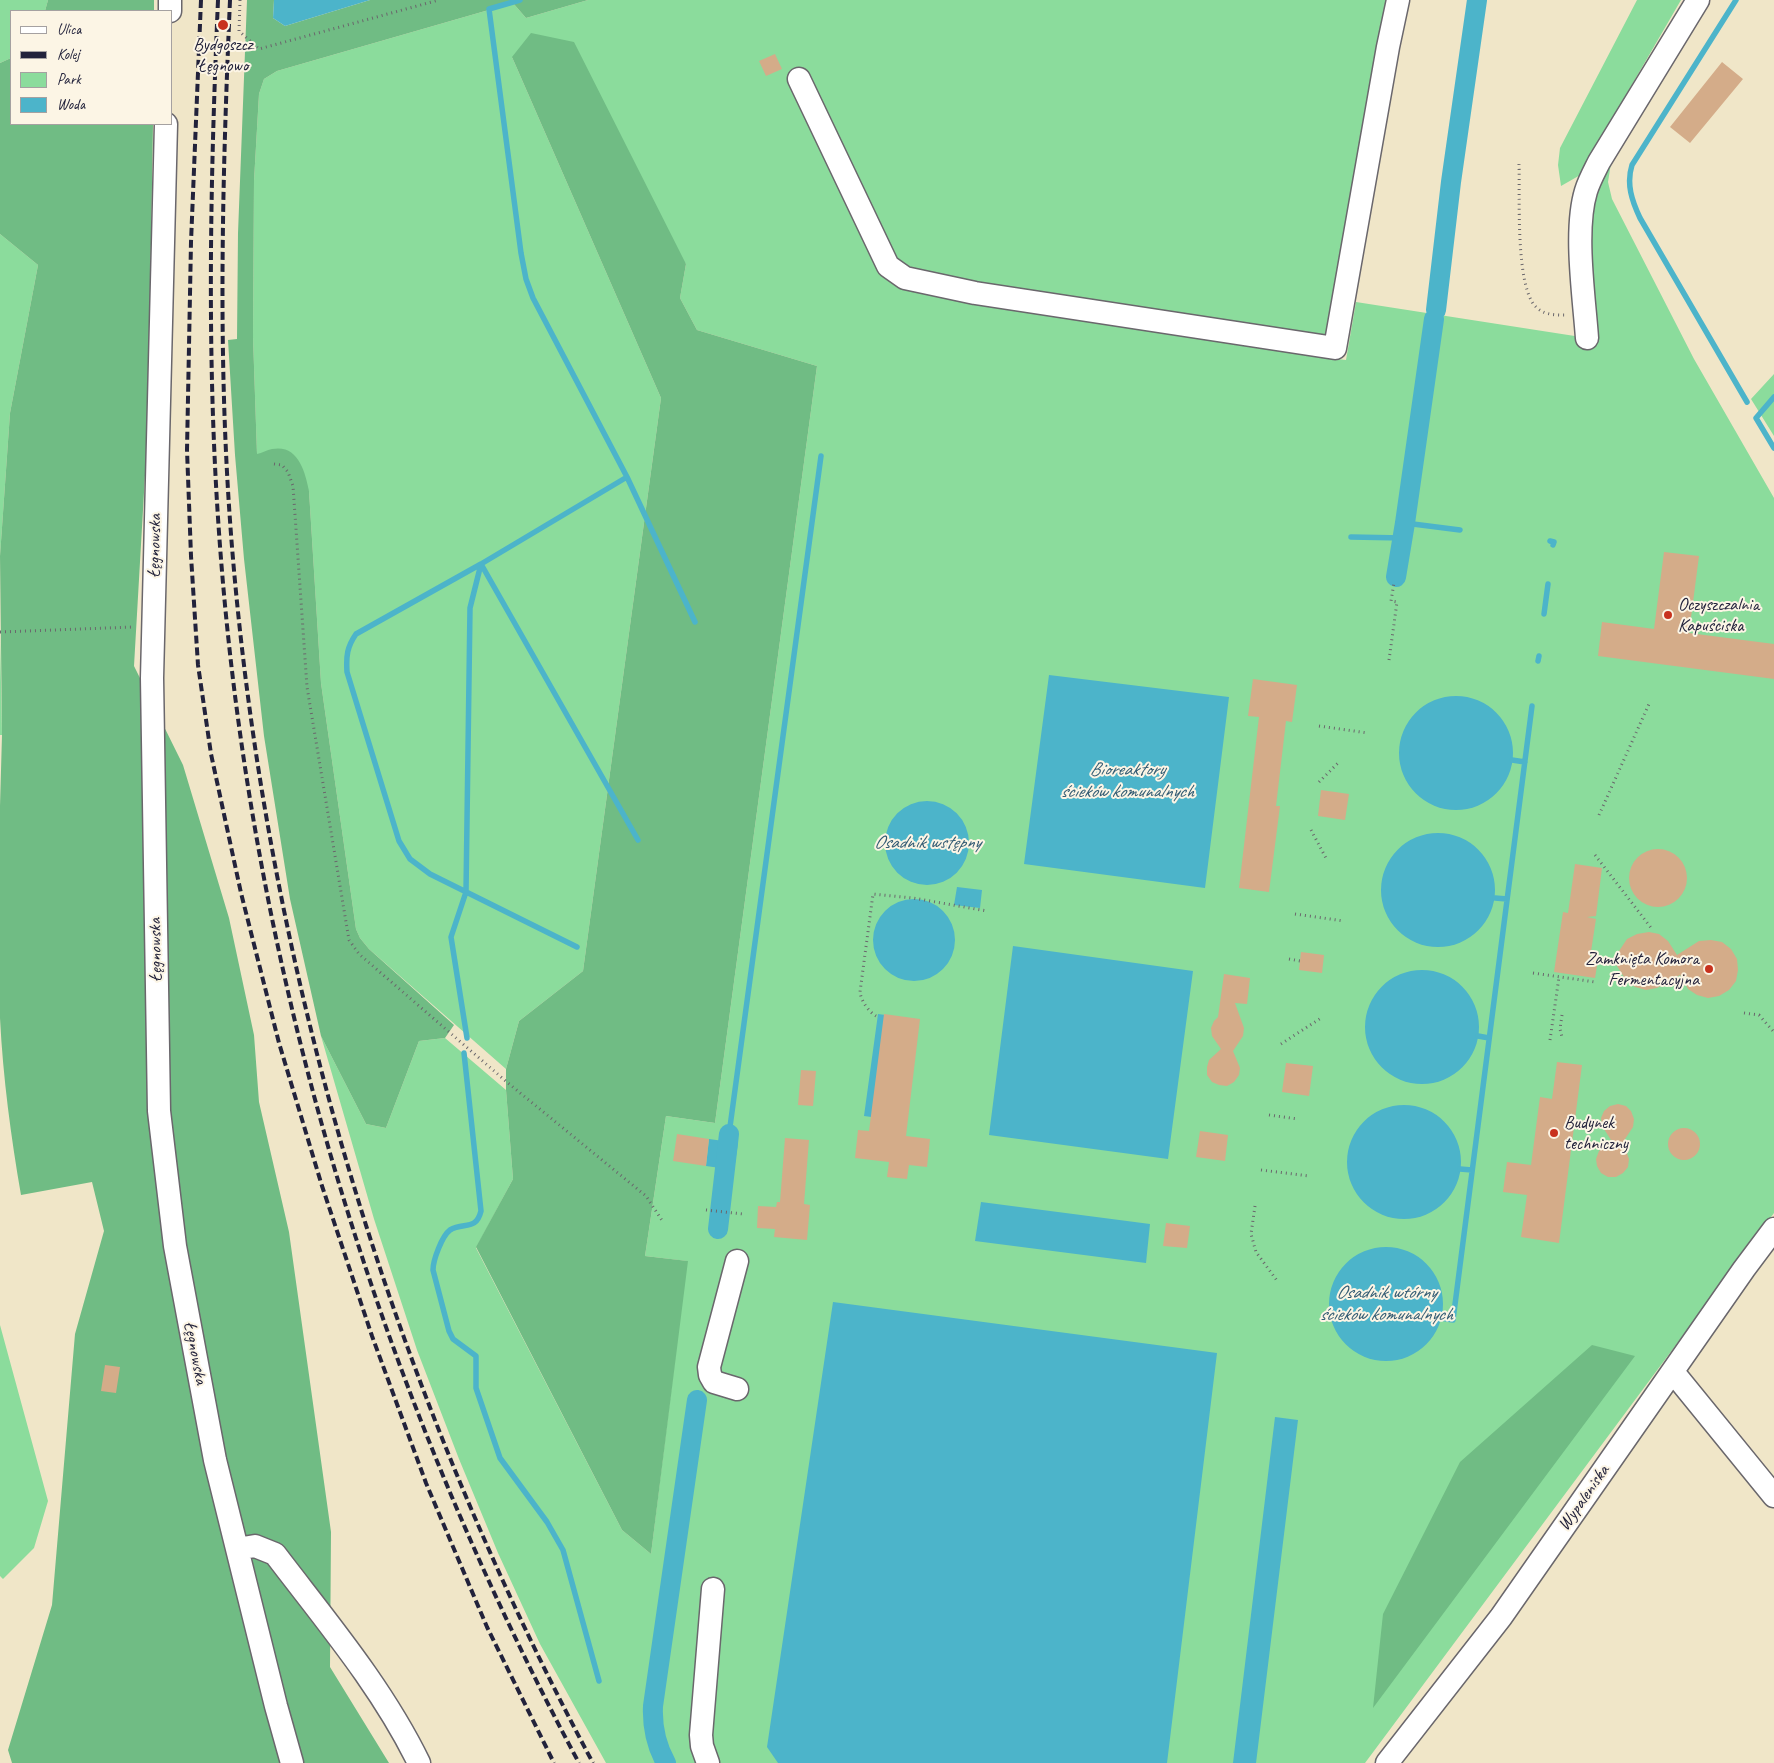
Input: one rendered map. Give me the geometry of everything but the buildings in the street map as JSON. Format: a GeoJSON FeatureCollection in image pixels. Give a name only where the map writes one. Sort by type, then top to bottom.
{"type":"FeatureCollection","features":[{"type":"Feature","properties":{"kind":"street"},"geometry":{"type":"LineString","coordinates":[[799,79],[888,266],[905,278],[975,293],[1334,353],[1386,57],[1398,0]]}},
{"type":"Feature","properties":{"kind":"street"},"geometry":{"type":"LineString","coordinates":[[1586,327],[1580,242],[1586,191],[1599,162],[1698,0]]}},
{"type":"Feature","properties":{"kind":"street","name":"Łęgnowska"},"geometry":{"type":"LineString","coordinates":[[166,125],[152,678],[159,1111],[175,1246],[215,1460],[292,1763]]}},
{"type":"Feature","properties":{"kind":"street","name":"Wypaleniska"},"geometry":{"type":"LineString","coordinates":[[1387,1763],[1501,1617],[1744,1269],[1774,1229]]}},
{"type":"Feature","properties":{"kind":"street"},"geometry":{"type":"LineString","coordinates":[[737,1261],[709,1367],[710,1375],[714,1382],[737,1388]]}},
{"type":"Feature","properties":{"kind":"street"},"geometry":{"type":"LineString","coordinates":[[1673,1372],[1774,1496]]}},
{"type":"Feature","properties":{"kind":"street"},"geometry":{"type":"LineString","coordinates":[[237,1549],[255,1546],[275,1554],[384,1699],[406,1735],[419,1763]]}},
{"type":"Feature","properties":{"kind":"street"},"geometry":{"type":"LineString","coordinates":[[708,1763],[702,1746],[701,1735],[713,1589]]}},
{"type":"Feature","properties":{"kind":"path"},"geometry":{"type":"LineString","coordinates":[[240,0],[239,31],[259,49],[439,0]]}},
{"type":"Feature","properties":{"kind":"path"},"geometry":{"type":"LineString","coordinates":[[1519,164],[1521,257],[1524,279],[1530,299],[1535,307],[1543,312],[1586,327]]}},
{"type":"Feature","properties":{"kind":"path"},"geometry":{"type":"LineString","coordinates":[[274,464],[282,465],[288,472],[292,486],[307,687],[349,940],[359,954],[501,1076],[646,1196],[664,1222]]}},
{"type":"Feature","properties":{"kind":"path"},"geometry":{"type":"LineString","coordinates":[[1389,660],[1397,602],[1391,601],[1394,582]]}},
{"type":"Feature","properties":{"kind":"path"},"geometry":{"type":"LineString","coordinates":[[0,632],[153,626]]}},
{"type":"Feature","properties":{"kind":"path"},"geometry":{"type":"LineString","coordinates":[[1599,815],[1649,704]]}},
{"type":"Feature","properties":{"kind":"path"},"geometry":{"type":"LineString","coordinates":[[1319,726],[1368,733]]}},
{"type":"Feature","properties":{"kind":"path"},"geometry":{"type":"LineString","coordinates":[[1319,782],[1340,761]]}},
{"type":"Feature","properties":{"kind":"path"},"geometry":{"type":"LineString","coordinates":[[1311,830],[1327,860]]}},
{"type":"Feature","properties":{"kind":"path"},"geometry":{"type":"LineString","coordinates":[[1595,855],[1652,929]]}},
{"type":"Feature","properties":{"kind":"path"},"geometry":{"type":"LineString","coordinates":[[876,1016],[861,999],[860,992],[873,894],[913,898],[987,911]]}},
{"type":"Feature","properties":{"kind":"path"},"geometry":{"type":"LineString","coordinates":[[1295,914],[1344,920]]}},
{"type":"Feature","properties":{"kind":"path"},"geometry":{"type":"LineString","coordinates":[[1289,959],[1300,961]]}},
{"type":"Feature","properties":{"kind":"path"},"geometry":{"type":"LineString","coordinates":[[1533,973],[1595,982]]}},
{"type":"Feature","properties":{"kind":"path"},"geometry":{"type":"LineString","coordinates":[[1550,1040],[1559,977]]}},
{"type":"Feature","properties":{"kind":"path"},"geometry":{"type":"LineString","coordinates":[[1744,1013],[1759,1015],[1774,1032]]}},
{"type":"Feature","properties":{"kind":"path"},"geometry":{"type":"LineString","coordinates":[[1562,1016],[1560,1029],[1562,1037]]}},
{"type":"Feature","properties":{"kind":"path"},"geometry":{"type":"LineString","coordinates":[[1281,1044],[1321,1018]]}},
{"type":"Feature","properties":{"kind":"path"},"geometry":{"type":"LineString","coordinates":[[1269,1115],[1298,1119]]}},
{"type":"Feature","properties":{"kind":"path"},"geometry":{"type":"LineString","coordinates":[[1260,1170],[1309,1176]]}},
{"type":"Feature","properties":{"kind":"path"},"geometry":{"type":"LineString","coordinates":[[1255,1206],[1251,1234],[1256,1252],[1278,1282]]}},
{"type":"Feature","properties":{"kind":"path"},"geometry":{"type":"LineString","coordinates":[[706,1210],[743,1214]]}},
{"type":"Feature","properties":{"kind":"green space"},"geometry":{"type":"Polygon","coordinates":[[[0,0],[48,0],[45,10],[10,10],[10,58],[0,63],[0,0]]]}},
{"type":"Feature","properties":{"kind":"green space"},"geometry":{"type":"Polygon","coordinates":[[[48,0],[154,0],[154,10],[45,10],[48,0]]]}},
{"type":"Feature","properties":{"kind":"green space"},"geometry":{"type":"Polygon","coordinates":[[[247,0],[274,0],[273,18],[285,26],[370,0],[588,0],[526,18],[513,3],[277,71],[264,79],[259,94],[254,181],[253,337],[257,454],[272,449],[281,449],[294,455],[305,475],[309,491],[321,683],[356,929],[360,938],[369,949],[454,1025],[445,1038],[419,1041],[386,1128],[366,1124],[321,1036],[290,899],[264,736],[244,559],[228,340],[237,339],[238,233],[247,0]]]}},
{"type":"Feature","properties":{"kind":"green space"},"geometry":{"type":"Polygon","coordinates":[[[588,0],[1387,0],[1329,358],[1346,360],[1356,302],[1594,339],[1589,225],[1591,205],[1612,157],[1608,182],[1612,199],[1694,359],[1774,498],[1774,1213],[1365,1763],[606,1763],[540,1644],[498,1553],[417,1350],[374,1219],[321,1036],[366,1124],[386,1128],[419,1041],[445,1038],[506,1090],[513,1179],[476,1248],[622,1530],[651,1554],[687,1261],[645,1256],[666,1116],[715,1123],[817,366],[697,330],[680,298],[686,264],[512,57],[661,398],[583,971],[519,1021],[506,1069],[369,949],[360,938],[356,929],[321,683],[309,491],[257,455],[253,337],[254,181],[259,94],[264,79],[277,71],[513,3],[526,18],[588,0]]]}},
{"type":"Feature","properties":{"kind":"green space"},"geometry":{"type":"Polygon","coordinates":[[[1637,0],[1681,0],[1582,174],[1561,186],[1558,165],[1560,148],[1637,0]]]}},
{"type":"Feature","properties":{"kind":"green space"},"geometry":{"type":"Polygon","coordinates":[[[531,33],[574,42],[686,264],[680,298],[697,330],[817,366],[715,1123],[666,1116],[645,1256],[688,1261],[651,1554],[622,1530],[476,1247],[513,1179],[506,1069],[519,1021],[583,971],[661,398],[512,57],[531,33]]]}},
{"type":"Feature","properties":{"kind":"green space"},"geometry":{"type":"Polygon","coordinates":[[[10,58],[10,125],[153,125],[148,423],[134,666],[183,765],[229,918],[254,1035],[259,1102],[289,1232],[331,1532],[330,1667],[389,1763],[12,1763],[8,1750],[52,1605],[75,1334],[104,1231],[92,1182],[21,1195],[3,1063],[0,1018],[2,735],[0,556],[10,413],[38,265],[0,234],[0,63],[10,58]]]}},
{"type":"Feature","properties":{"kind":"green space"},"geometry":{"type":"Polygon","coordinates":[[[0,234],[38,265],[10,413],[0,556],[0,234]]]}},
{"type":"Feature","properties":{"kind":"green space"},"geometry":{"type":"Polygon","coordinates":[[[1774,374],[1774,436],[1751,399],[1774,374]]]}},
{"type":"Feature","properties":{"kind":"green space"},"geometry":{"type":"Polygon","coordinates":[[[0,631],[2,735],[0,735],[0,631]]]}},
{"type":"Feature","properties":{"kind":"green space"},"geometry":{"type":"Polygon","coordinates":[[[0,1325],[48,1501],[34,1548],[3,1579],[0,1576],[0,1325]]]}},
{"type":"Feature","properties":{"kind":"green space"},"geometry":{"type":"Polygon","coordinates":[[[1592,1345],[1635,1356],[1373,1708],[1383,1614],[1460,1462],[1592,1345]]]}},
{"type":"Feature","properties":{"kind":"water"},"geometry":{"type":"Polygon","coordinates":[[[274,0],[370,0],[285,26],[273,18],[274,0]]]}},
{"type":"Feature","properties":{"kind":"water","name":"Bioreaktory ścieków komunalnych"},"geometry":{"type":"Polygon","coordinates":[[[1049,675],[1229,697],[1205,888],[1024,864],[1049,675]]]}},
{"type":"Feature","properties":{"kind":"water"},"geometry":{"type":"Polygon","coordinates":[[[1456,696],[1478,701],[1496,713],[1508,731],[1513,753],[1508,775],[1496,793],[1478,805],[1456,810],[1434,805],[1416,793],[1404,775],[1399,753],[1404,731],[1416,713],[1434,701],[1456,696]]]}},
{"type":"Feature","properties":{"kind":"water","name":"Osadnik wstępny"},"geometry":{"type":"Polygon","coordinates":[[[927,801],[950,808],[962,820],[969,843],[962,866],[950,878],[927,885],[904,878],[892,866],[885,843],[892,820],[904,808],[927,801]]]}},
{"type":"Feature","properties":{"kind":"water"},"geometry":{"type":"Polygon","coordinates":[[[1438,833],[1460,838],[1478,850],[1490,868],[1495,890],[1490,912],[1478,930],[1460,942],[1438,947],[1416,942],[1398,930],[1386,912],[1381,890],[1386,868],[1398,850],[1416,838],[1438,833]]]}},
{"type":"Feature","properties":{"kind":"water"},"geometry":{"type":"Polygon","coordinates":[[[957,887],[982,890],[980,908],[954,905],[957,887]]]}},
{"type":"Feature","properties":{"kind":"water","name":"Osadnik wstępny"},"geometry":{"type":"Polygon","coordinates":[[[906,899],[922,899],[937,905],[949,917],[955,932],[955,948],[949,963],[937,975],[922,981],[906,981],[891,975],[879,963],[873,948],[873,932],[879,917],[891,905],[906,899]]]}},
{"type":"Feature","properties":{"kind":"water"},"geometry":{"type":"Polygon","coordinates":[[[1013,946],[1193,971],[1168,1159],[989,1135],[1013,946]]]}},
{"type":"Feature","properties":{"kind":"water"},"geometry":{"type":"Polygon","coordinates":[[[1422,970],[1444,975],[1462,987],[1474,1005],[1479,1027],[1474,1049],[1462,1067],[1444,1079],[1422,1084],[1400,1079],[1382,1067],[1370,1049],[1365,1027],[1370,1005],[1382,987],[1400,975],[1422,970]]]}},
{"type":"Feature","properties":{"kind":"water"},"geometry":{"type":"Polygon","coordinates":[[[878,1014],[915,1019],[901,1121],[864,1116],[878,1014]]]}},
{"type":"Feature","properties":{"kind":"water"},"geometry":{"type":"Polygon","coordinates":[[[1404,1105],[1426,1110],[1444,1122],[1456,1140],[1461,1162],[1456,1184],[1444,1202],[1426,1214],[1404,1219],[1382,1214],[1364,1202],[1352,1184],[1347,1162],[1352,1140],[1364,1122],[1382,1110],[1404,1105]]]}},
{"type":"Feature","properties":{"kind":"water"},"geometry":{"type":"Polygon","coordinates":[[[709,1139],[738,1143],[734,1170],[706,1166],[709,1139]]]}},
{"type":"Feature","properties":{"kind":"water"},"geometry":{"type":"Polygon","coordinates":[[[981,1202],[1150,1224],[1146,1263],[975,1241],[981,1202]]]}},
{"type":"Feature","properties":{"kind":"water","name":"Osadnik wtórny ścieków komunalnych"},"geometry":{"type":"Polygon","coordinates":[[[1386,1247],[1408,1252],[1426,1264],[1438,1282],[1443,1304],[1438,1326],[1426,1344],[1408,1356],[1386,1361],[1364,1356],[1346,1344],[1334,1326],[1329,1304],[1334,1282],[1346,1264],[1364,1252],[1386,1247]]]}},
{"type":"Feature","properties":{"kind":"water"},"geometry":{"type":"Polygon","coordinates":[[[833,1302],[1217,1353],[1167,1763],[778,1763],[767,1747],[833,1302]]]}},
{"type":"Feature","properties":{"kind":"water"},"geometry":{"type":"Polygon","coordinates":[[[1275,1417],[1298,1420],[1256,1763],[1233,1763],[1275,1417]]]}},
{"type":"Feature","properties":{"kind":"waterway"},"geometry":{"type":"LineString","coordinates":[[467,1038],[451,937],[466,892],[470,608],[481,564],[627,477],[533,298],[526,279],[489,9],[520,0]]}},
{"type":"Feature","properties":{"kind":"waterway"},"geometry":{"type":"LineString","coordinates":[[1436,310],[1451,182],[1477,0]]}},
{"type":"Feature","properties":{"kind":"waterway"},"geometry":{"type":"LineString","coordinates":[[1736,0],[1632,165],[1630,186],[1632,199],[1640,218],[1747,402]]}},
{"type":"Feature","properties":{"kind":"waterway"},"geometry":{"type":"LineString","coordinates":[[1396,577],[1434,319]]}},
{"type":"Feature","properties":{"kind":"waterway"},"geometry":{"type":"LineString","coordinates":[[1774,397],[1756,418],[1774,448]]}},
{"type":"Feature","properties":{"kind":"waterway"},"geometry":{"type":"LineString","coordinates":[[729,1134],[821,456]]}},
{"type":"Feature","properties":{"kind":"waterway"},"geometry":{"type":"LineString","coordinates":[[627,477],[695,622]]}},
{"type":"Feature","properties":{"kind":"waterway"},"geometry":{"type":"LineString","coordinates":[[1405,523],[1460,530]]}},
{"type":"Feature","properties":{"kind":"waterway"},"geometry":{"type":"LineString","coordinates":[[1351,537],[1403,538]]}},
{"type":"Feature","properties":{"kind":"waterway"},"geometry":{"type":"LineString","coordinates":[[1550,541],[1554,542],[1553,545]]}},
{"type":"Feature","properties":{"kind":"waterway"},"geometry":{"type":"LineString","coordinates":[[577,947],[430,874],[410,859],[399,841],[347,672],[348,652],[356,634],[481,564],[638,840]]}},
{"type":"Feature","properties":{"kind":"waterway"},"geometry":{"type":"LineString","coordinates":[[1544,614],[1548,584]]}},
{"type":"Feature","properties":{"kind":"waterway"},"geometry":{"type":"LineString","coordinates":[[1538,661],[1539,656]]}},
{"type":"Feature","properties":{"kind":"waterway"},"geometry":{"type":"LineString","coordinates":[[1441,1318],[1453,1320],[1532,706]]}},
{"type":"Feature","properties":{"kind":"waterway"},"geometry":{"type":"LineString","coordinates":[[1512,760],[1525,762]]}},
{"type":"Feature","properties":{"kind":"waterway"},"geometry":{"type":"LineString","coordinates":[[1495,898],[1507,899]]}},
{"type":"Feature","properties":{"kind":"waterway"},"geometry":{"type":"LineString","coordinates":[[1478,1036],[1489,1038]]}},
{"type":"Feature","properties":{"kind":"waterway"},"geometry":{"type":"LineString","coordinates":[[464,1053],[481,1211],[473,1224],[455,1228],[447,1233],[438,1248],[433,1270],[449,1331],[453,1339],[476,1356],[476,1388],[500,1458],[547,1522],[563,1550],[599,1681]]}},
{"type":"Feature","properties":{"kind":"waterway"},"geometry":{"type":"LineString","coordinates":[[718,1229],[729,1134]]}},
{"type":"Feature","properties":{"kind":"waterway"},"geometry":{"type":"LineString","coordinates":[[1460,1169],[1472,1170]]}},
{"type":"Feature","properties":{"kind":"waterway"},"geometry":{"type":"LineString","coordinates":[[666,1763],[655,1736],[653,1706],[697,1400]]}},
{"type":"Feature","properties":{"kind":"railway"},"geometry":{"type":"LineString","coordinates":[[201,0],[191,242],[187,450],[198,665],[211,754],[241,893],[279,1043],[322,1186],[372,1336],[426,1483],[487,1627],[554,1763]]}},
{"type":"Feature","properties":{"kind":"railway"},"geometry":{"type":"LineString","coordinates":[[218,0],[211,210],[211,349],[216,489],[221,559],[238,716],[263,872],[296,1027],[338,1179],[387,1330],[444,1477],[508,1622],[579,1763]]}},
{"type":"Feature","properties":{"kind":"railway"},"geometry":{"type":"LineString","coordinates":[[230,0],[222,280],[228,489],[233,559],[251,716],[276,872],[310,1027],[352,1179],[401,1330],[458,1477],[522,1622],[593,1763]]}},
{"type":"Feature","properties":{"kind":"place","name":"Bydgoszcz Łęgnowo"},"geometry":{"type":"Point","coordinates":[223,25]}},
{"type":"Feature","properties":{"kind":"place","name":"Oczyszczalnia Kapuściska"},"geometry":{"type":"Point","coordinates":[1668,615]}},
{"type":"Feature","properties":{"kind":"place","name":"Zamknięta Komora Fermentacyjna"},"geometry":{"type":"Point","coordinates":[1709,969]}},
{"type":"Feature","properties":{"kind":"place","name":"Budynek techniczny"},"geometry":{"type":"Point","coordinates":[1554,1133]}}]}
